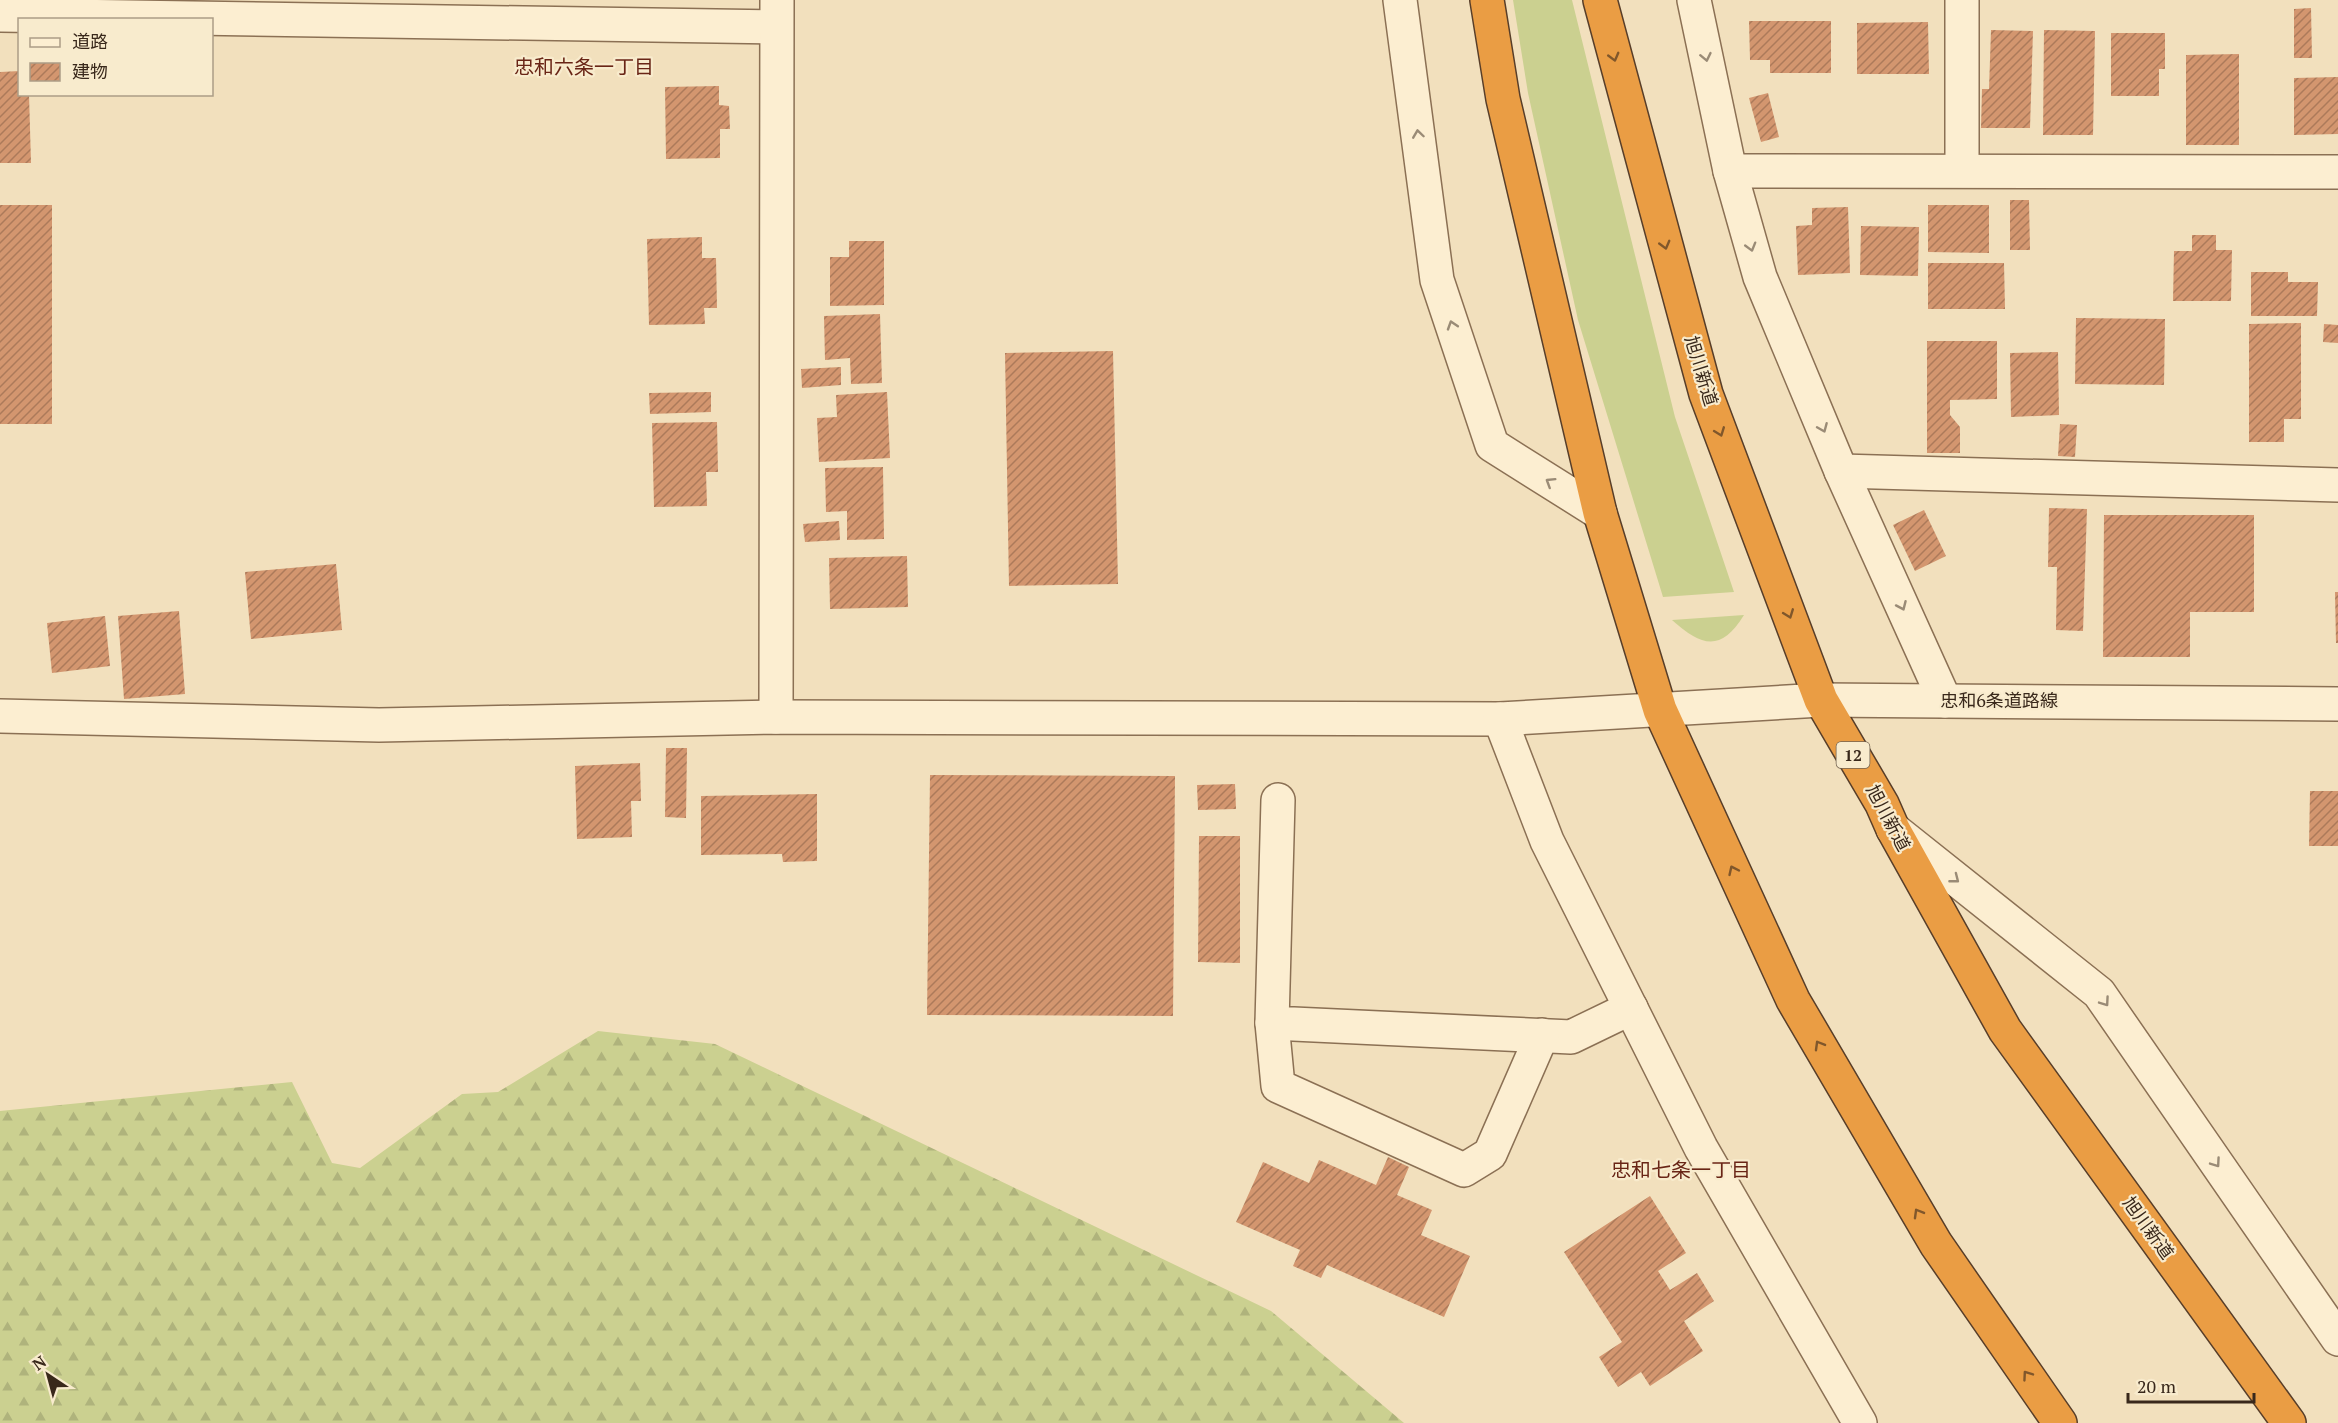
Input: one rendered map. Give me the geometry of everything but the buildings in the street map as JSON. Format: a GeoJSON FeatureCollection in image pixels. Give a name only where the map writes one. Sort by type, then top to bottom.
{"type":"FeatureCollection","features":[{"type":"Feature","properties":{"kind":"highway"},"geometry":{"type":"LineString","coordinates":[[1487,0],[1503,99],[1600,513],[1660,710],[1793,1000],[1936,1244],[2060,1423]]}},
{"type":"Feature","properties":{"kind":"highway","name":"旭川新道"},"geometry":{"type":"LineString","coordinates":[[1600,0],[1706,394],[1821,700],[1882,804],[1893,829],[2006,1030],[2289,1423]]}},
{"type":"Feature","properties":{"kind":"street"},"geometry":{"type":"LineString","coordinates":[[1400,0],[1437,280],[1492,445],[1600,513]]}},
{"type":"Feature","properties":{"kind":"street"},"geometry":{"type":"LineString","coordinates":[[1694,0],[1730,171],[1760,277],[1841,471],[1945,701]]}},
{"type":"Feature","properties":{"kind":"street"},"geometry":{"type":"LineString","coordinates":[[1962,0],[1962,170]]}},
{"type":"Feature","properties":{"kind":"street"},"geometry":{"type":"LineString","coordinates":[[0,15],[777,14],[776,717]]}},
{"type":"Feature","properties":{"kind":"street"},"geometry":{"type":"LineString","coordinates":[[1730,171],[2338,171]]}},
{"type":"Feature","properties":{"kind":"street"},"geometry":{"type":"LineString","coordinates":[[1841,471],[2338,485]]}},
{"type":"Feature","properties":{"kind":"street","name":"忠和6条道路線"},"geometry":{"type":"LineString","coordinates":[[0,716],[379,725],[776,717],[1500,719],[1821,700],[2338,704]]}},
{"type":"Feature","properties":{"kind":"street"},"geometry":{"type":"LineString","coordinates":[[1500,719],[1547,841],[1701,1148],[1860,1423]]}},
{"type":"Feature","properties":{"kind":"street"},"geometry":{"type":"LineString","coordinates":[[1278,800],[1272,1023],[1278,1086],[1464,1170],[1490,1154],[1542,1035]]}},
{"type":"Feature","properties":{"kind":"street"},"geometry":{"type":"LineString","coordinates":[[1893,829],[2099,993],[2338,1339]]}},
{"type":"Feature","properties":{"kind":"street"},"geometry":{"type":"LineString","coordinates":[[1272,1023],[1571,1037],[1631,1008]]}},
{"type":"Feature","properties":{"kind":"green space"},"geometry":{"type":"Polygon","coordinates":[[[1513,0],[1572,0],[1675,417],[1734,592],[1663,597],[1578,320],[1528,93],[1513,0]]]}},
{"type":"Feature","properties":{"kind":"green space"},"geometry":{"type":"Polygon","coordinates":[[[1744,615],[1727,635],[1711,642],[1693,636],[1672,620],[1744,615]]]}},
{"type":"Feature","properties":{"kind":"green space"},"geometry":{"type":"Polygon","coordinates":[[[598,1031],[715,1044],[1271,1311],[1404,1423],[0,1423],[0,1111],[292,1082],[332,1163],[360,1168],[462,1094],[498,1092],[598,1031]]]}},
{"type":"Feature","properties":{"kind":"district","name":"忠和六条一丁目"},"geometry":{"type":"Point","coordinates":[584,67]}},
{"type":"Feature","properties":{"kind":"district","name":"忠和七条一丁目"},"geometry":{"type":"Point","coordinates":[1681,1170]}}]}
